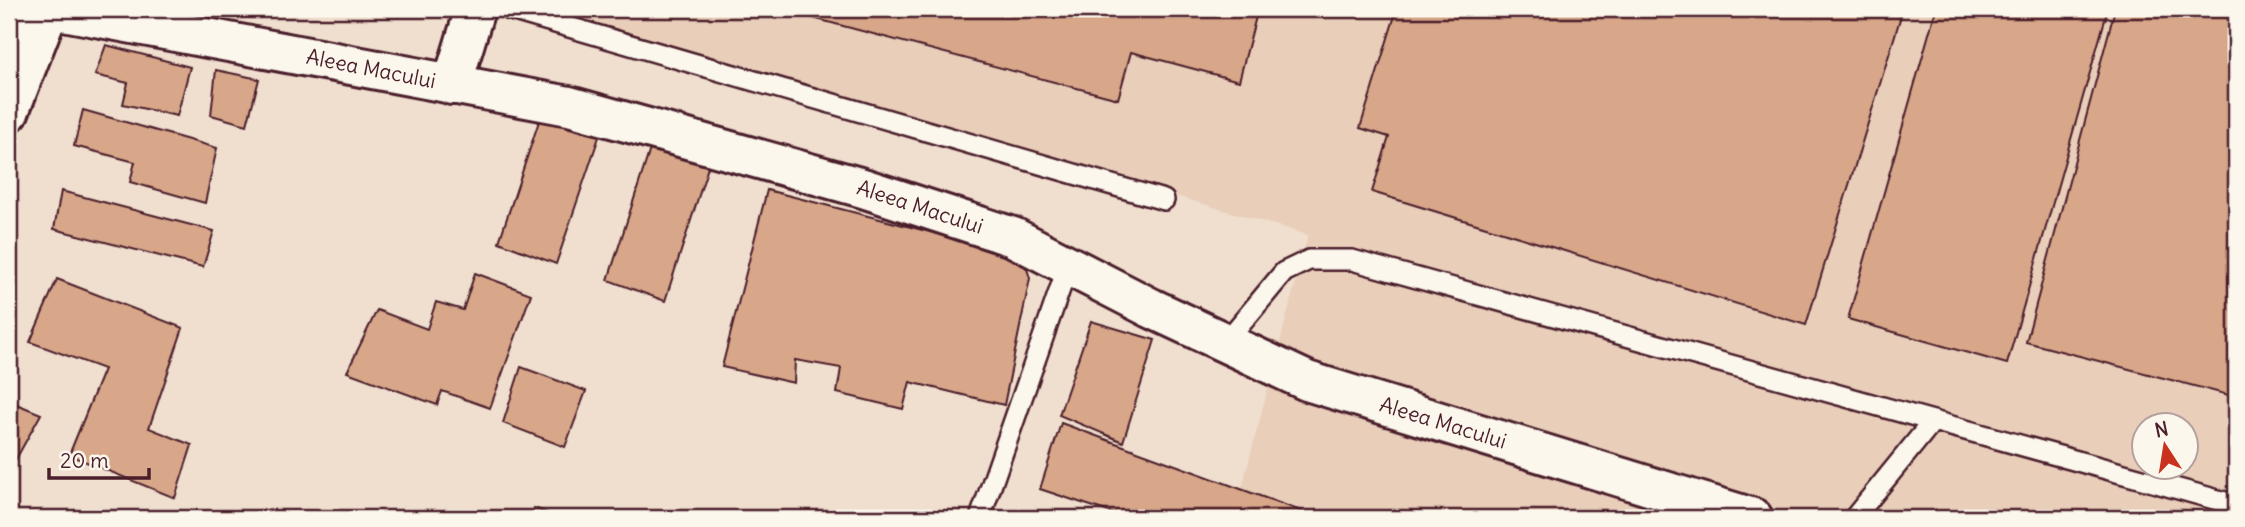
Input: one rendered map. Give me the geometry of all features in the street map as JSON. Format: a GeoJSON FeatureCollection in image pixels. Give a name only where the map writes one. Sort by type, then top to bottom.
{"type":"FeatureCollection","features":[{"type":"Feature","properties":{"kind":"street"},"geometry":{"type":"LineString","coordinates":[[9,22],[14,9]]}},
{"type":"Feature","properties":{"kind":"street"},"geometry":{"type":"LineString","coordinates":[[9,112],[51,9]]}},
{"type":"Feature","properties":{"kind":"street","name":"Aleea Macului"},"geometry":{"type":"LineString","coordinates":[[51,9],[569,106],[863,188],[1013,237],[1151,309],[1307,381],[1753,518]]}},
{"type":"Feature","properties":{"kind":"street"},"geometry":{"type":"LineString","coordinates":[[452,85],[475,9]]}},
{"type":"Feature","properties":{"kind":"lane"},"geometry":{"type":"LineString","coordinates":[[507,9],[1164,200]]}},
{"type":"Feature","properties":{"kind":"lane"},"geometry":{"type":"LineString","coordinates":[[1225,343],[1284,272],[1310,260],[1352,260],[2236,505]]}},
{"type":"Feature","properties":{"kind":"lane"},"geometry":{"type":"LineString","coordinates":[[980,518],[1068,265]]}},
{"type":"Feature","properties":{"kind":"lane"},"geometry":{"type":"LineString","coordinates":[[1854,518],[1933,421]]}},
{"type":"Feature","properties":{"kind":"shaded area"},"geometry":{"type":"Polygon","coordinates":[[[545,9],[2236,9],[2236,518],[1234,518],[1308,235],[545,9]]]}},
{"type":"Feature","properties":{"kind":"building"},"geometry":{"type":"Polygon","coordinates":[[[779,9],[1258,9],[1239,81],[1131,52],[1118,99],[779,9]]]}},
{"type":"Feature","properties":{"kind":"building"},"geometry":{"type":"Polygon","coordinates":[[[1397,9],[1903,9],[1806,325],[1372,192],[1389,137],[1360,128],[1397,9]]]}},
{"type":"Feature","properties":{"kind":"building"},"geometry":{"type":"Polygon","coordinates":[[[1936,9],[2108,9],[2007,364],[1848,319],[1936,9]]]}},
{"type":"Feature","properties":{"kind":"building"},"geometry":{"type":"Polygon","coordinates":[[[2115,9],[2236,9],[2236,397],[2026,342],[2115,9]]]}},
{"type":"Feature","properties":{"kind":"building"},"geometry":{"type":"Polygon","coordinates":[[[106,45],[190,67],[177,116],[123,104],[128,83],[95,75],[106,45]]]}},
{"type":"Feature","properties":{"kind":"building"},"geometry":{"type":"Polygon","coordinates":[[[216,70],[259,79],[247,125],[211,115],[216,70]]]}},
{"type":"Feature","properties":{"kind":"building"},"geometry":{"type":"Polygon","coordinates":[[[83,110],[217,148],[205,203],[130,182],[135,162],[74,146],[83,110]]]}},
{"type":"Feature","properties":{"kind":"building"},"geometry":{"type":"Polygon","coordinates":[[[542,112],[601,131],[556,264],[499,242],[542,112]]]}},
{"type":"Feature","properties":{"kind":"building"},"geometry":{"type":"Polygon","coordinates":[[[651,146],[709,164],[665,301],[608,280],[651,146]]]}},
{"type":"Feature","properties":{"kind":"building"},"geometry":{"type":"Polygon","coordinates":[[[767,190],[1018,256],[1030,278],[1004,405],[910,382],[903,409],[837,393],[841,368],[795,360],[794,383],[722,367],[767,190]]]}},
{"type":"Feature","properties":{"kind":"building"},"geometry":{"type":"Polygon","coordinates":[[[61,191],[214,231],[203,267],[54,229],[61,191]]]}},
{"type":"Feature","properties":{"kind":"building"},"geometry":{"type":"Polygon","coordinates":[[[475,273],[531,294],[490,408],[442,391],[437,405],[347,372],[377,310],[427,329],[436,302],[463,310],[475,273]]]}},
{"type":"Feature","properties":{"kind":"building"},"geometry":{"type":"Polygon","coordinates":[[[57,279],[183,328],[149,428],[192,445],[175,498],[69,455],[104,369],[30,342],[57,279]]]}},
{"type":"Feature","properties":{"kind":"building"},"geometry":{"type":"Polygon","coordinates":[[[1091,321],[1155,340],[1123,442],[1059,415],[1091,321]]]}},
{"type":"Feature","properties":{"kind":"building"},"geometry":{"type":"Polygon","coordinates":[[[521,367],[586,391],[565,447],[503,423],[521,367]]]}},
{"type":"Feature","properties":{"kind":"building"},"geometry":{"type":"Polygon","coordinates":[[[9,401],[41,414],[16,459],[9,456],[9,401]]]}},
{"type":"Feature","properties":{"kind":"building"},"geometry":{"type":"Polygon","coordinates":[[[1061,423],[1320,518],[1127,518],[1040,489],[1061,423]]]}},
{"type":"Feature","properties":{"kind":"building"},"geometry":{"type":"Polygon","coordinates":[[[534,508],[560,518],[531,518],[534,508]]]}}]}
